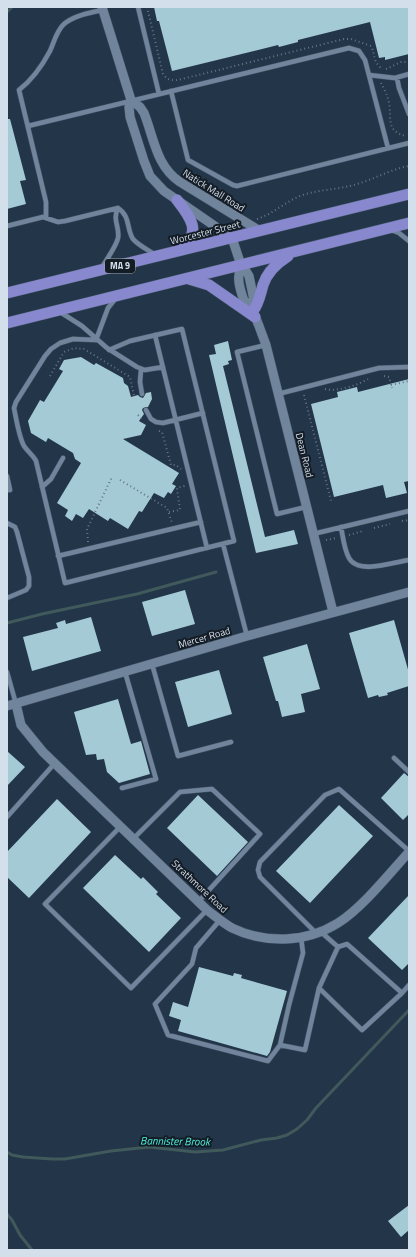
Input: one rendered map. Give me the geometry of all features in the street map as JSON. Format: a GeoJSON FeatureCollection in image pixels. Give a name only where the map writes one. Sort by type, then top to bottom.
{"type":"FeatureCollection","features":[{"type":"Feature","properties":{"kind":"highway","name":"Worcester Street"},"geometry":{"type":"LineString","coordinates":[[7,293],[409,194]]}},
{"type":"Feature","properties":{"kind":"highway"},"geometry":{"type":"LineString","coordinates":[[177,200],[190,219],[193,228],[191,239],[181,250]]}},
{"type":"Feature","properties":{"kind":"highway"},"geometry":{"type":"LineString","coordinates":[[7,323],[409,223]]}},
{"type":"Feature","properties":{"kind":"highway"},"geometry":{"type":"LineString","coordinates":[[185,279],[195,280],[209,285],[253,311],[257,305],[264,282],[270,272],[281,261],[298,251]]}},
{"type":"Feature","properties":{"kind":"street","name":"Natick Mall Road"},"geometry":{"type":"LineString","coordinates":[[102,8],[131,100],[129,108],[130,117],[145,166],[156,183],[177,200],[232,238]]}},
{"type":"Feature","properties":{"kind":"street","name":"Natick Mall Road"},"geometry":{"type":"LineString","coordinates":[[131,100],[140,107],[144,113],[160,161],[172,176],[260,231]]}},
{"type":"Feature","properties":{"kind":"street","name":"Dean Road"},"geometry":{"type":"LineString","coordinates":[[232,238],[241,265],[249,276],[254,300],[253,311],[266,345],[333,612]]}},
{"type":"Feature","properties":{"kind":"street","name":"Mercer Road"},"geometry":{"type":"LineString","coordinates":[[11,705],[247,636],[409,593]]}},
{"type":"Feature","properties":{"kind":"street","name":"Strathmore Road"},"geometry":{"type":"LineString","coordinates":[[11,705],[21,725],[55,763],[208,910],[230,927],[243,933],[284,940],[301,938],[339,923],[352,912],[409,851]]}},
{"type":"Feature","properties":{"kind":"lane"},"geometry":{"type":"LineString","coordinates":[[138,7],[159,94]]}},
{"type":"Feature","properties":{"kind":"lane"},"geometry":{"type":"LineString","coordinates":[[46,217],[46,202],[19,90],[28,82],[41,65],[65,23],[76,17],[102,8]]}},
{"type":"Feature","properties":{"kind":"lane"},"geometry":{"type":"LineString","coordinates":[[28,126],[346,48],[355,49],[362,54],[365,60],[388,148]]}},
{"type":"Feature","properties":{"kind":"lane"},"geometry":{"type":"LineString","coordinates":[[369,75],[397,78],[409,74]]}},
{"type":"Feature","properties":{"kind":"lane"},"geometry":{"type":"LineString","coordinates":[[397,78],[399,88],[409,114]]}},
{"type":"Feature","properties":{"kind":"lane"},"geometry":{"type":"LineString","coordinates":[[171,91],[188,160],[232,185],[237,186],[409,143]]}},
{"type":"Feature","properties":{"kind":"lane"},"geometry":{"type":"LineString","coordinates":[[7,226],[46,217],[58,222],[65,221],[118,208]]}},
{"type":"Feature","properties":{"kind":"lane"},"geometry":{"type":"LineString","coordinates":[[118,208],[127,217],[134,240],[157,256]]}},
{"type":"Feature","properties":{"kind":"lane"},"geometry":{"type":"LineString","coordinates":[[100,270],[117,240],[118,235],[115,217],[118,208]]}},
{"type":"Feature","properties":{"kind":"lane"},"geometry":{"type":"LineString","coordinates":[[388,229],[399,233],[409,241]]}},
{"type":"Feature","properties":{"kind":"lane"},"geometry":{"type":"LineString","coordinates":[[96,340],[108,308],[119,295]]}},
{"type":"Feature","properties":{"kind":"lane"},"geometry":{"type":"LineString","coordinates":[[58,310],[76,321],[96,340],[110,350],[141,369],[149,370],[163,367]]}},
{"type":"Feature","properties":{"kind":"lane"},"geometry":{"type":"LineString","coordinates":[[96,340],[73,339],[60,343],[51,349],[44,356],[15,405],[22,442],[25,448],[35,459],[65,583],[234,541],[182,329],[124,343],[110,350]]}},
{"type":"Feature","properties":{"kind":"lane"},"geometry":{"type":"LineString","coordinates":[[155,335],[208,548]]}},
{"type":"Feature","properties":{"kind":"lane"},"geometry":{"type":"LineString","coordinates":[[266,345],[237,352],[277,514],[306,507]]}},
{"type":"Feature","properties":{"kind":"lane"},"geometry":{"type":"LineString","coordinates":[[278,394],[379,368],[409,367]]}},
{"type":"Feature","properties":{"kind":"lane"},"geometry":{"type":"LineString","coordinates":[[141,369],[140,382],[142,394]]}},
{"type":"Feature","properties":{"kind":"lane"},"geometry":{"type":"LineString","coordinates":[[146,410],[150,418],[156,422],[163,423],[203,413]]}},
{"type":"Feature","properties":{"kind":"lane"},"geometry":{"type":"LineString","coordinates":[[42,486],[51,479],[63,458]]}},
{"type":"Feature","properties":{"kind":"lane"},"geometry":{"type":"LineString","coordinates":[[7,476],[10,490],[7,490]]}},
{"type":"Feature","properties":{"kind":"lane"},"geometry":{"type":"LineString","coordinates":[[313,534],[409,511]]}},
{"type":"Feature","properties":{"kind":"lane"},"geometry":{"type":"LineString","coordinates":[[58,556],[201,522]]}},
{"type":"Feature","properties":{"kind":"lane"},"geometry":{"type":"LineString","coordinates":[[7,523],[15,527],[17,532],[30,582],[26,590],[7,598]]}},
{"type":"Feature","properties":{"kind":"lane"},"geometry":{"type":"LineString","coordinates":[[340,527],[350,561],[356,564],[370,567],[409,560]]}},
{"type":"Feature","properties":{"kind":"lane"},"geometry":{"type":"LineString","coordinates":[[223,544],[247,636]]}},
{"type":"Feature","properties":{"kind":"lane"},"geometry":{"type":"LineString","coordinates":[[152,664],[178,756],[231,742]]}},
{"type":"Feature","properties":{"kind":"lane"},"geometry":{"type":"LineString","coordinates":[[7,672],[11,705]]}},
{"type":"Feature","properties":{"kind":"lane"},"geometry":{"type":"LineString","coordinates":[[122,788],[156,779],[125,672]]}},
{"type":"Feature","properties":{"kind":"lane"},"geometry":{"type":"LineString","coordinates":[[394,758],[409,772]]}},
{"type":"Feature","properties":{"kind":"lane"},"geometry":{"type":"LineString","coordinates":[[7,817],[55,763]]}},
{"type":"Feature","properties":{"kind":"lane"},"geometry":{"type":"LineString","coordinates":[[134,838],[180,792],[212,789],[260,834],[199,901]]}},
{"type":"Feature","properties":{"kind":"lane"},"geometry":{"type":"LineString","coordinates":[[338,947],[319,932],[260,878],[258,870],[260,862],[325,795],[338,789],[409,851]]}},
{"type":"Feature","properties":{"kind":"lane"},"geometry":{"type":"LineString","coordinates":[[121,826],[45,904],[132,988],[208,910]]}},
{"type":"Feature","properties":{"kind":"lane"},"geometry":{"type":"LineString","coordinates":[[220,920],[196,948],[192,964],[155,1004],[168,1035],[268,1061],[280,1046],[302,953],[301,938]]}},
{"type":"Feature","properties":{"kind":"lane"},"geometry":{"type":"LineString","coordinates":[[280,1046],[305,1050],[320,988],[338,947],[347,944],[402,993]]}},
{"type":"Feature","properties":{"kind":"lane"},"geometry":{"type":"LineString","coordinates":[[320,988],[362,1030],[409,985]]}},
{"type":"Feature","properties":{"kind":"path"},"geometry":{"type":"LineString","coordinates":[[147,7],[163,74],[169,80],[173,81],[344,39],[351,39],[371,46],[374,60],[382,69],[390,68],[401,62],[409,62]]}},
{"type":"Feature","properties":{"kind":"path"},"geometry":{"type":"LineString","coordinates":[[381,83],[390,104],[390,120],[393,128],[399,134],[408,136]]}},
{"type":"Feature","properties":{"kind":"path"},"geometry":{"type":"LineString","coordinates":[[265,216],[286,203],[306,194],[356,185],[394,170],[409,166]]}},
{"type":"Feature","properties":{"kind":"path"},"geometry":{"type":"LineString","coordinates":[[50,376],[64,352],[74,348],[84,349],[130,377],[134,396]]}},
{"type":"Feature","properties":{"kind":"path"},"geometry":{"type":"LineString","coordinates":[[380,376],[389,377],[391,387],[409,381]]}},
{"type":"Feature","properties":{"kind":"path"},"geometry":{"type":"LineString","coordinates":[[325,389],[332,391],[362,383],[369,378]]}},
{"type":"Feature","properties":{"kind":"path"},"geometry":{"type":"LineString","coordinates":[[300,396],[304,394],[312,431],[331,502]]}},
{"type":"Feature","properties":{"kind":"path"},"geometry":{"type":"LineString","coordinates":[[138,415],[143,421]]}},
{"type":"Feature","properties":{"kind":"path"},"geometry":{"type":"LineString","coordinates":[[158,430],[162,432],[172,465],[181,468],[182,474]]}},
{"type":"Feature","properties":{"kind":"path"},"geometry":{"type":"LineString","coordinates":[[86,536],[90,521],[112,477]]}},
{"type":"Feature","properties":{"kind":"path"},"geometry":{"type":"LineString","coordinates":[[120,480],[167,508],[169,513],[180,510],[177,488],[184,486],[183,480]]}},
{"type":"Feature","properties":{"kind":"path"},"geometry":{"type":"LineString","coordinates":[[402,521],[409,520]]}},
{"type":"Feature","properties":{"kind":"path"},"geometry":{"type":"LineString","coordinates":[[374,528],[390,524]]}},
{"type":"Feature","properties":{"kind":"path"},"geometry":{"type":"LineString","coordinates":[[348,535],[363,531]]}},
{"type":"Feature","properties":{"kind":"path"},"geometry":{"type":"LineString","coordinates":[[326,540],[337,538]]}},
{"type":"Feature","properties":{"kind":"building"},"geometry":{"type":"Polygon","coordinates":[[[154,7],[409,7],[409,54],[385,60],[385,57],[379,58],[370,22],[298,40],[298,42],[279,47],[278,45],[172,71],[154,7]]]}},
{"type":"Feature","properties":{"kind":"building"},"geometry":{"type":"Polygon","coordinates":[[[7,119],[10,119],[26,180],[20,181],[26,204],[7,209],[7,119]]]}},
{"type":"Feature","properties":{"kind":"building"},"geometry":{"type":"Polygon","coordinates":[[[228,341],[232,360],[228,361],[229,364],[223,366],[265,537],[294,530],[298,544],[256,553],[209,355],[216,354],[214,345],[228,341]]]}},
{"type":"Feature","properties":{"kind":"building"},"geometry":{"type":"Polygon","coordinates":[[[81,357],[94,365],[96,363],[123,378],[124,383],[128,386],[131,397],[138,395],[143,398],[146,393],[151,392],[152,399],[148,407],[143,408],[142,410],[144,414],[139,421],[146,425],[141,435],[123,439],[179,473],[172,484],[176,486],[171,494],[168,492],[164,498],[154,493],[142,512],[139,511],[128,529],[110,518],[108,521],[89,509],[83,518],[76,514],[72,521],[65,516],[68,510],[57,503],[81,463],[75,459],[73,453],[48,438],[46,442],[31,433],[28,421],[40,400],[44,402],[63,371],[59,369],[64,360],[81,357]]]}},
{"type":"Feature","properties":{"kind":"building"},"geometry":{"type":"Polygon","coordinates":[[[409,379],[409,481],[404,482],[407,493],[386,498],[383,485],[334,497],[311,404],[338,397],[337,392],[357,387],[358,392],[409,379]]]}},
{"type":"Feature","properties":{"kind":"building"},"geometry":{"type":"Polygon","coordinates":[[[185,590],[195,624],[152,636],[142,602],[185,590]]]}},
{"type":"Feature","properties":{"kind":"building"},"geometry":{"type":"Polygon","coordinates":[[[91,617],[101,651],[32,671],[23,637],[58,628],[56,623],[65,620],[66,624],[91,617]]]}},
{"type":"Feature","properties":{"kind":"building"},"geometry":{"type":"Polygon","coordinates":[[[394,620],[409,673],[409,686],[387,693],[388,695],[379,697],[378,695],[368,698],[349,633],[394,620]]]}},
{"type":"Feature","properties":{"kind":"building"},"geometry":{"type":"Polygon","coordinates":[[[307,644],[320,689],[301,694],[305,712],[282,717],[263,657],[307,644]]]}},
{"type":"Feature","properties":{"kind":"building"},"geometry":{"type":"Polygon","coordinates":[[[219,670],[232,714],[188,727],[175,682],[219,670]]]}},
{"type":"Feature","properties":{"kind":"building"},"geometry":{"type":"Polygon","coordinates":[[[118,699],[131,744],[141,741],[150,774],[119,783],[107,772],[104,759],[97,760],[96,754],[86,755],[74,712],[118,699]]]}},
{"type":"Feature","properties":{"kind":"building"},"geometry":{"type":"Polygon","coordinates":[[[7,751],[25,767],[7,786],[7,751]]]}},
{"type":"Feature","properties":{"kind":"building"},"geometry":{"type":"Polygon","coordinates":[[[404,773],[409,777],[409,814],[403,820],[381,798],[404,773]]]}},
{"type":"Feature","properties":{"kind":"building"},"geometry":{"type":"Polygon","coordinates":[[[198,795],[248,842],[217,876],[167,828],[198,795]]]}},
{"type":"Feature","properties":{"kind":"building"},"geometry":{"type":"Polygon","coordinates":[[[57,799],[91,832],[29,898],[7,877],[7,852],[57,799]]]}},
{"type":"Feature","properties":{"kind":"building"},"geometry":{"type":"Polygon","coordinates":[[[339,805],[373,836],[310,903],[276,871],[339,805]]]}},
{"type":"Feature","properties":{"kind":"building"},"geometry":{"type":"Polygon","coordinates":[[[115,855],[141,879],[143,877],[158,892],[156,894],[181,918],[149,952],[83,888],[115,855]]]}},
{"type":"Feature","properties":{"kind":"building"},"geometry":{"type":"Polygon","coordinates":[[[409,895],[409,963],[402,970],[368,938],[409,895]]]}},
{"type":"Feature","properties":{"kind":"building"},"geometry":{"type":"Polygon","coordinates":[[[199,967],[233,976],[234,973],[242,975],[241,978],[287,991],[270,1052],[267,1056],[178,1031],[181,1020],[169,1016],[173,1002],[188,1007],[199,967]]]}},
{"type":"Feature","properties":{"kind":"building"},"geometry":{"type":"Polygon","coordinates":[[[409,1205],[409,1230],[401,1237],[388,1221],[409,1205]]]}},
{"type":"Feature","properties":{"kind":"waterway","name":"Bannister Brook"},"geometry":{"type":"LineString","coordinates":[[7,12],[12,7]]}},
{"type":"Feature","properties":{"kind":"waterway"},"geometry":{"type":"LineString","coordinates":[[7,623],[137,594],[216,572]]}},
{"type":"Feature","properties":{"kind":"waterway","name":"Bannister Brook"},"geometry":{"type":"LineString","coordinates":[[7,1152],[12,1155],[23,1157],[52,1159],[65,1159],[111,1151],[149,1147],[195,1152],[223,1150],[287,1135],[307,1120],[316,1108],[409,1010]]}},
{"type":"Feature","properties":{"kind":"waterway"},"geometry":{"type":"LineString","coordinates":[[7,1214],[20,1235],[32,1250]]}}]}
